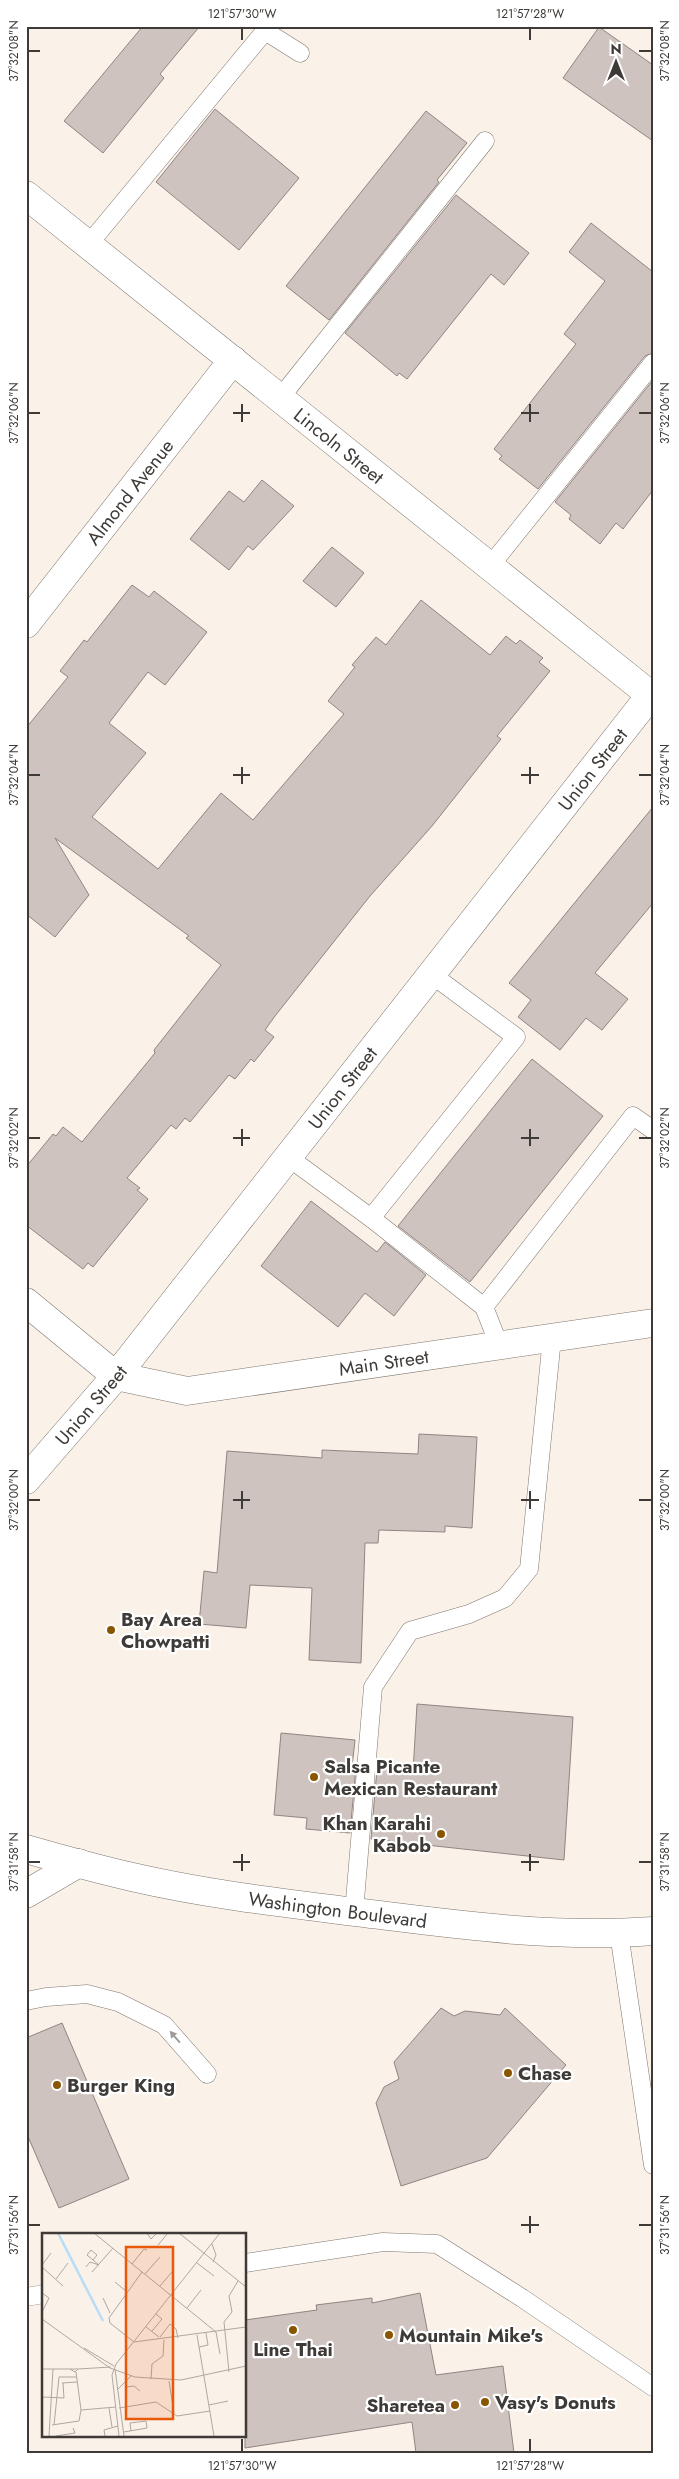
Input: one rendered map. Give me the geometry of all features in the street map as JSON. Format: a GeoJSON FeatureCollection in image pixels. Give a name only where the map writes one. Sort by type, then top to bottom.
{"type":"FeatureCollection","features":[{"type":"Feature","properties":{"kind":"street","name":"Lincoln Street"},"geometry":{"type":"LineString","coordinates":[[26,195],[652,694]]}},
{"type":"Feature","properties":{"kind":"street","name":"Almond Avenue"},"geometry":{"type":"LineString","coordinates":[[26,624],[233,360]]}},
{"type":"Feature","properties":{"kind":"street","name":"Union Street"},"geometry":{"type":"LineString","coordinates":[[26,1480],[116,1376],[652,694]]}},
{"type":"Feature","properties":{"kind":"street"},"geometry":{"type":"LineString","coordinates":[[26,1302],[116,1376]]}},
{"type":"Feature","properties":{"kind":"street","name":"Main Street"},"geometry":{"type":"LineString","coordinates":[[116,1376],[187,1391],[653,1323]]}},
{"type":"Feature","properties":{"kind":"street","name":"Washington Boulevard"},"geometry":{"type":"LineString","coordinates":[[26,1849],[133,1877],[206,1890],[458,1926],[549,1933],[619,1933],[653,1930]]}},
{"type":"Feature","properties":{"kind":"street"},"geometry":{"type":"LineString","coordinates":[[26,1894],[79,1864]]}},
{"type":"Feature","properties":{"kind":"lane"},"geometry":{"type":"LineString","coordinates":[[88,245],[265,31],[300,52]]}},
{"type":"Feature","properties":{"kind":"lane"},"geometry":{"type":"LineString","coordinates":[[280,398],[485,141]]}},
{"type":"Feature","properties":{"kind":"lane"},"geometry":{"type":"LineString","coordinates":[[490,566],[653,364]]}},
{"type":"Feature","properties":{"kind":"lane"},"geometry":{"type":"LineString","coordinates":[[371,1218],[516,1037],[431,974]]}},
{"type":"Feature","properties":{"kind":"lane"},"geometry":{"type":"LineString","coordinates":[[484,1307],[634,1116],[653,1130]]}},
{"type":"Feature","properties":{"kind":"lane"},"geometry":{"type":"LineString","coordinates":[[288,1157],[371,1218],[484,1307],[500,1345]]}},
{"type":"Feature","properties":{"kind":"lane"},"geometry":{"type":"LineString","coordinates":[[354,1912],[373,1687],[410,1631],[469,1614],[505,1598],[529,1569],[552,1338]]}},
{"type":"Feature","properties":{"kind":"lane"},"geometry":{"type":"LineString","coordinates":[[619,1933],[653,2165]]}},
{"type":"Feature","properties":{"kind":"lane"},"geometry":{"type":"LineString","coordinates":[[26,2001],[46,1996],[87,1994],[118,2002],[164,2025],[207,2074]]}},
{"type":"Feature","properties":{"kind":"lane"},"geometry":{"type":"LineString","coordinates":[[246,2264],[383,2242],[437,2244],[522,2298],[653,2387]]}},
{"type":"Feature","properties":{"kind":"lane"},"geometry":{"type":"LineString","coordinates":[[26,2297],[42,2294]]}},
{"type":"Feature","properties":{"kind":"building"},"geometry":{"type":"Polygon","coordinates":[[[143,26],[200,26],[160,74],[164,78],[103,153],[64,121],[143,26]]]}},
{"type":"Feature","properties":{"kind":"building"},"geometry":{"type":"Polygon","coordinates":[[[599,27],[653,65],[653,141],[563,78],[599,27]]]}},
{"type":"Feature","properties":{"kind":"building"},"geometry":{"type":"Polygon","coordinates":[[[215,109],[299,178],[239,250],[156,182],[215,109]]]}},
{"type":"Feature","properties":{"kind":"building"},"geometry":{"type":"Polygon","coordinates":[[[426,111],[467,143],[437,180],[439,182],[329,320],[286,286],[426,111]]]}},
{"type":"Feature","properties":{"kind":"building"},"geometry":{"type":"Polygon","coordinates":[[[456,195],[529,253],[504,285],[491,274],[407,379],[399,373],[397,376],[345,333],[456,195]]]}},
{"type":"Feature","properties":{"kind":"building"},"geometry":{"type":"Polygon","coordinates":[[[591,223],[653,272],[653,353],[645,356],[538,489],[499,459],[502,456],[494,449],[576,344],[564,334],[605,281],[569,252],[591,223]]]}},
{"type":"Feature","properties":{"kind":"building"},"geometry":{"type":"Polygon","coordinates":[[[653,380],[653,490],[623,529],[616,523],[600,544],[569,519],[571,515],[555,502],[653,380]]]}},
{"type":"Feature","properties":{"kind":"building"},"geometry":{"type":"Polygon","coordinates":[[[262,480],[294,506],[253,550],[248,546],[229,570],[190,539],[229,491],[244,502],[262,480]]]}},
{"type":"Feature","properties":{"kind":"building"},"geometry":{"type":"Polygon","coordinates":[[[332,547],[364,573],[336,607],[303,581],[332,547]]]}},
{"type":"Feature","properties":{"kind":"building"},"geometry":{"type":"Polygon","coordinates":[[[132,585],[149,597],[154,591],[207,632],[165,685],[148,672],[109,723],[146,753],[92,817],[158,869],[221,793],[253,820],[344,714],[328,701],[355,667],[352,665],[376,637],[386,645],[421,600],[490,655],[506,636],[516,644],[520,640],[543,658],[539,662],[550,671],[497,736],[501,739],[432,826],[370,896],[275,1016],[265,1030],[274,1037],[254,1062],[251,1059],[235,1079],[229,1075],[190,1122],[185,1118],[176,1129],[171,1125],[127,1178],[140,1188],[137,1190],[148,1199],[93,1267],[88,1263],[83,1269],[26,1225],[26,1167],[53,1134],[56,1136],[63,1127],[82,1142],[155,1053],[154,1050],[221,965],[186,938],[189,936],[55,838],[89,895],[55,937],[26,914],[26,728],[68,677],[60,671],[84,640],[87,642],[132,585]]]}},
{"type":"Feature","properties":{"kind":"building"},"geometry":{"type":"Polygon","coordinates":[[[653,807],[653,903],[595,973],[628,999],[602,1030],[586,1018],[560,1050],[518,1017],[531,1000],[509,983],[653,807]]]}},
{"type":"Feature","properties":{"kind":"building"},"geometry":{"type":"Polygon","coordinates":[[[532,1059],[603,1116],[470,1282],[398,1226],[532,1059]]]}},
{"type":"Feature","properties":{"kind":"building"},"geometry":{"type":"Polygon","coordinates":[[[311,1201],[377,1252],[385,1242],[426,1275],[394,1316],[365,1293],[338,1327],[261,1266],[311,1201]]]}},
{"type":"Feature","properties":{"kind":"building"},"geometry":{"type":"Polygon","coordinates":[[[419,1434],[477,1437],[472,1528],[445,1526],[445,1532],[379,1530],[378,1543],[365,1543],[361,1663],[309,1660],[312,1588],[250,1585],[246,1628],[199,1624],[204,1571],[217,1573],[227,1451],[322,1458],[322,1450],[418,1454],[419,1434]]]}},
{"type":"Feature","properties":{"kind":"building"},"geometry":{"type":"Polygon","coordinates":[[[417,1704],[573,1717],[564,1860],[371,1839],[377,1769],[413,1772],[417,1704]]]}},
{"type":"Feature","properties":{"kind":"building","name":"Salsa Picante Mexican Restaurant"},"geometry":{"type":"Polygon","coordinates":[[[281,1733],[355,1740],[352,1767],[356,1767],[350,1833],[306,1829],[307,1818],[274,1815],[281,1733]]]}},
{"type":"Feature","properties":{"kind":"building"},"geometry":{"type":"Polygon","coordinates":[[[441,2008],[454,2016],[465,2011],[500,2015],[505,2008],[566,2065],[487,2158],[401,2186],[376,2103],[384,2087],[399,2079],[394,2062],[441,2008]]]}},
{"type":"Feature","properties":{"kind":"building","name":"Burger King"},"geometry":{"type":"Polygon","coordinates":[[[62,2023],[129,2179],[59,2208],[26,2132],[26,2038],[62,2023]]]}},
{"type":"Feature","properties":{"kind":"building"},"geometry":{"type":"Polygon","coordinates":[[[420,2293],[436,2375],[503,2366],[514,2453],[416,2453],[412,2422],[245,2448],[246,2320],[317,2310],[316,2305],[372,2298],[372,2303],[420,2293]]]}},
{"type":"Feature","properties":{"kind":"place","name":"Bay Area Chowpatti"},"geometry":{"type":"Point","coordinates":[111,1630]}},
{"type":"Feature","properties":{"kind":"place","name":"Salsa Picante Mexican Restaurant"},"geometry":{"type":"Point","coordinates":[314,1777]}},
{"type":"Feature","properties":{"kind":"place","name":"Khan Karahi Kabob"},"geometry":{"type":"Point","coordinates":[441,1834]}},
{"type":"Feature","properties":{"kind":"place","name":"Chase"},"geometry":{"type":"Point","coordinates":[508,2073]}},
{"type":"Feature","properties":{"kind":"place","name":"Burger King"},"geometry":{"type":"Point","coordinates":[57,2085]}},
{"type":"Feature","properties":{"kind":"place","name":"Line Thai"},"geometry":{"type":"Point","coordinates":[293,2330]}},
{"type":"Feature","properties":{"kind":"place","name":"Mountain Mike's"},"geometry":{"type":"Point","coordinates":[389,2335]}},
{"type":"Feature","properties":{"kind":"place","name":"Vasy's Donuts"},"geometry":{"type":"Point","coordinates":[485,2402]}},
{"type":"Feature","properties":{"kind":"place","name":"Sharetea"},"geometry":{"type":"Point","coordinates":[455,2405]}}]}
